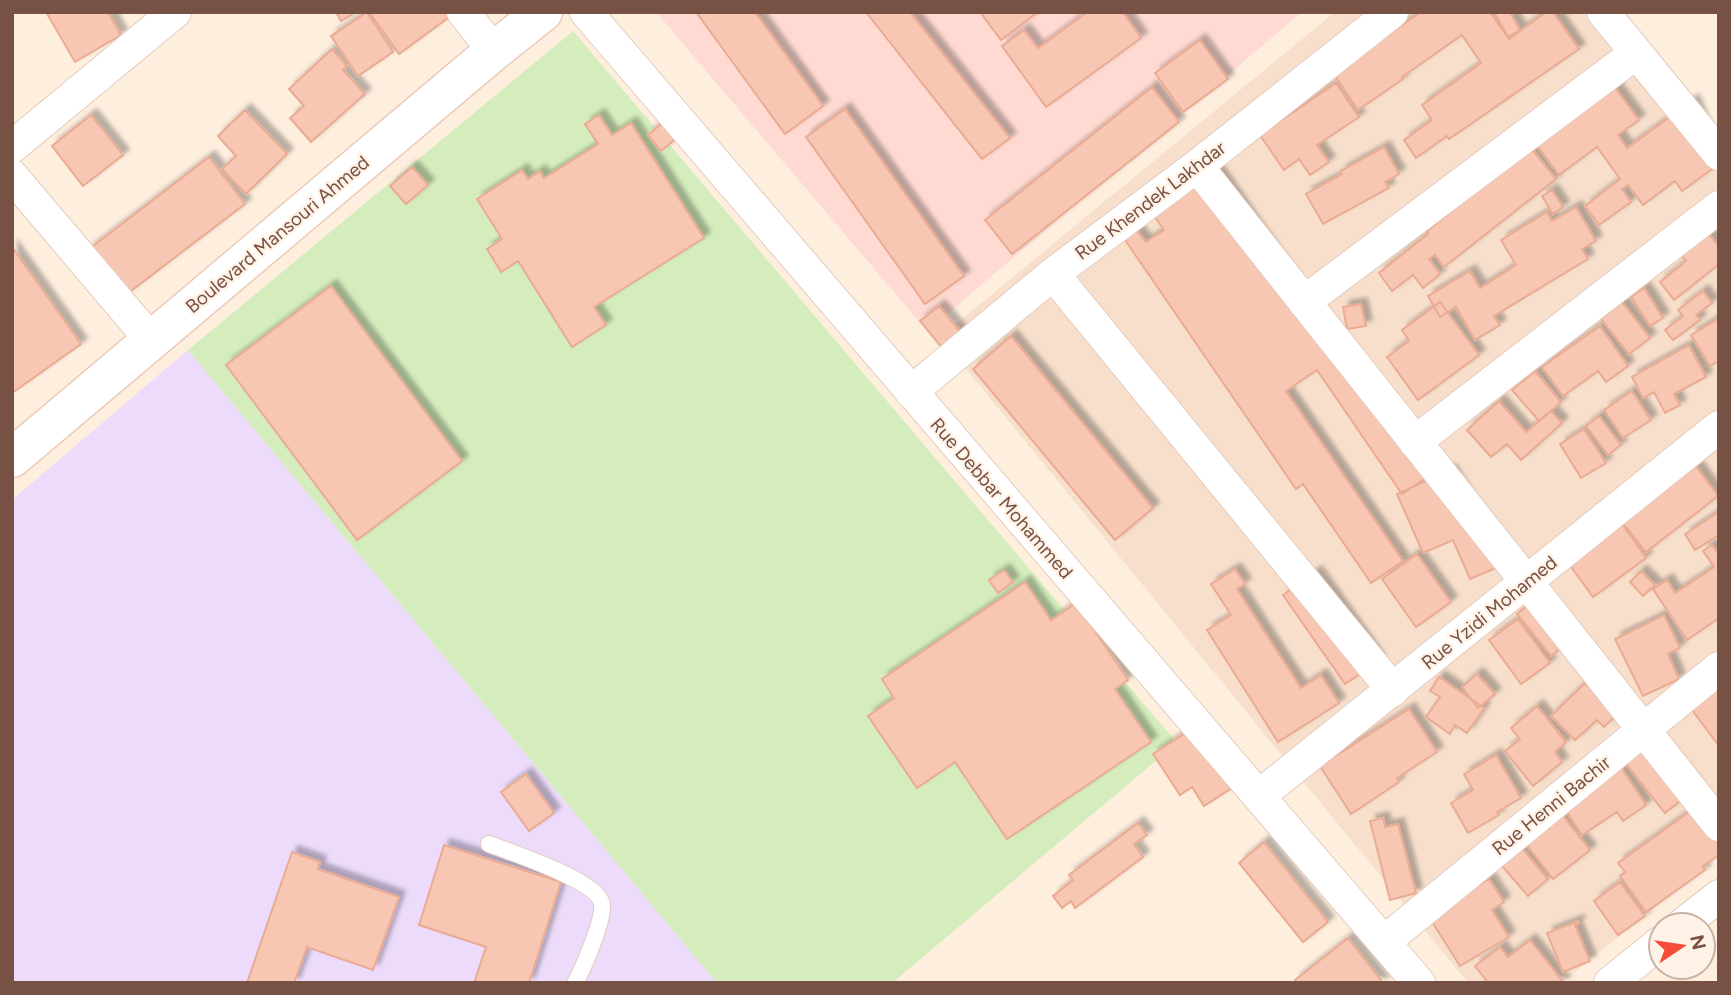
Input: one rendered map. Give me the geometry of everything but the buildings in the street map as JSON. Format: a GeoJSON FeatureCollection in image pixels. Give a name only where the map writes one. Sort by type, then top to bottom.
{"type":"FeatureCollection","features":[{"type":"Feature","properties":{"kind":"main road","name":"Boulevard Mansouri Ahmed"},"geometry":{"type":"LineString","coordinates":[[12,458],[543,12]]}},
{"type":"Feature","properties":{"kind":"street"},"geometry":{"type":"LineString","coordinates":[[12,147],[175,12]]}},
{"type":"Feature","properties":{"kind":"street"},"geometry":{"type":"LineString","coordinates":[[463,12],[494,51]]}},
{"type":"Feature","properties":{"kind":"street","name":"Rue Debbar Mohammed"},"geometry":{"type":"LineString","coordinates":[[586,12],[1419,983]]}},
{"type":"Feature","properties":{"kind":"street","name":"Rue Khendek Lakhdar"},"geometry":{"type":"LineString","coordinates":[[911,392],[1053,274],[1197,166],[1392,12]]}},
{"type":"Feature","properties":{"kind":"street"},"geometry":{"type":"LineString","coordinates":[[1603,12],[1719,154]]}},
{"type":"Feature","properties":{"kind":"street"},"geometry":{"type":"LineString","coordinates":[[1304,302],[1636,53]]}},
{"type":"Feature","properties":{"kind":"street"},"geometry":{"type":"LineString","coordinates":[[1197,166],[1719,825]]}},
{"type":"Feature","properties":{"kind":"street"},"geometry":{"type":"LineString","coordinates":[[12,176],[151,340]]}},
{"type":"Feature","properties":{"kind":"street"},"geometry":{"type":"LineString","coordinates":[[1415,442],[1719,207]]}},
{"type":"Feature","properties":{"kind":"street"},"geometry":{"type":"LineString","coordinates":[[1053,274],[1392,690]]}},
{"type":"Feature","properties":{"kind":"street","name":"Rue Yzidi Mohamed"},"geometry":{"type":"LineString","coordinates":[[1259,796],[1719,427]]}},
{"type":"Feature","properties":{"kind":"street","name":"Rue Henni Bachir"},"geometry":{"type":"LineString","coordinates":[[1384,942],[1719,668]]}},
{"type":"Feature","properties":{"kind":"street"},"geometry":{"type":"LineString","coordinates":[[1700,911],[1719,896]]}},
{"type":"Feature","properties":{"kind":"street"},"geometry":{"type":"LineString","coordinates":[[1610,983],[1647,953]]}},
{"type":"Feature","properties":{"kind":"lane"},"geometry":{"type":"LineString","coordinates":[[489,844],[577,880],[600,897],[603,907],[601,919],[575,983]]}},
{"type":"Feature","properties":{"kind":"shaded area"},"geometry":{"type":"Polygon","coordinates":[[[656,12],[1302,12],[927,331],[656,12]]]}},
{"type":"Feature","properties":{"kind":"shaded area"},"geometry":{"type":"Polygon","coordinates":[[[1335,12],[1616,12],[1719,138],[1719,854],[1562,983],[1468,983],[940,337],[1335,12]]]}},
{"type":"Feature","properties":{"kind":"shaded area"},"geometry":{"type":"Polygon","coordinates":[[[188,350],[717,983],[12,983],[12,500],[188,350]]]}},
{"type":"Feature","properties":{"kind":"green space"},"geometry":{"type":"Polygon","coordinates":[[[573,31],[1177,743],[892,983],[717,983],[188,350],[573,31]]]}}]}
